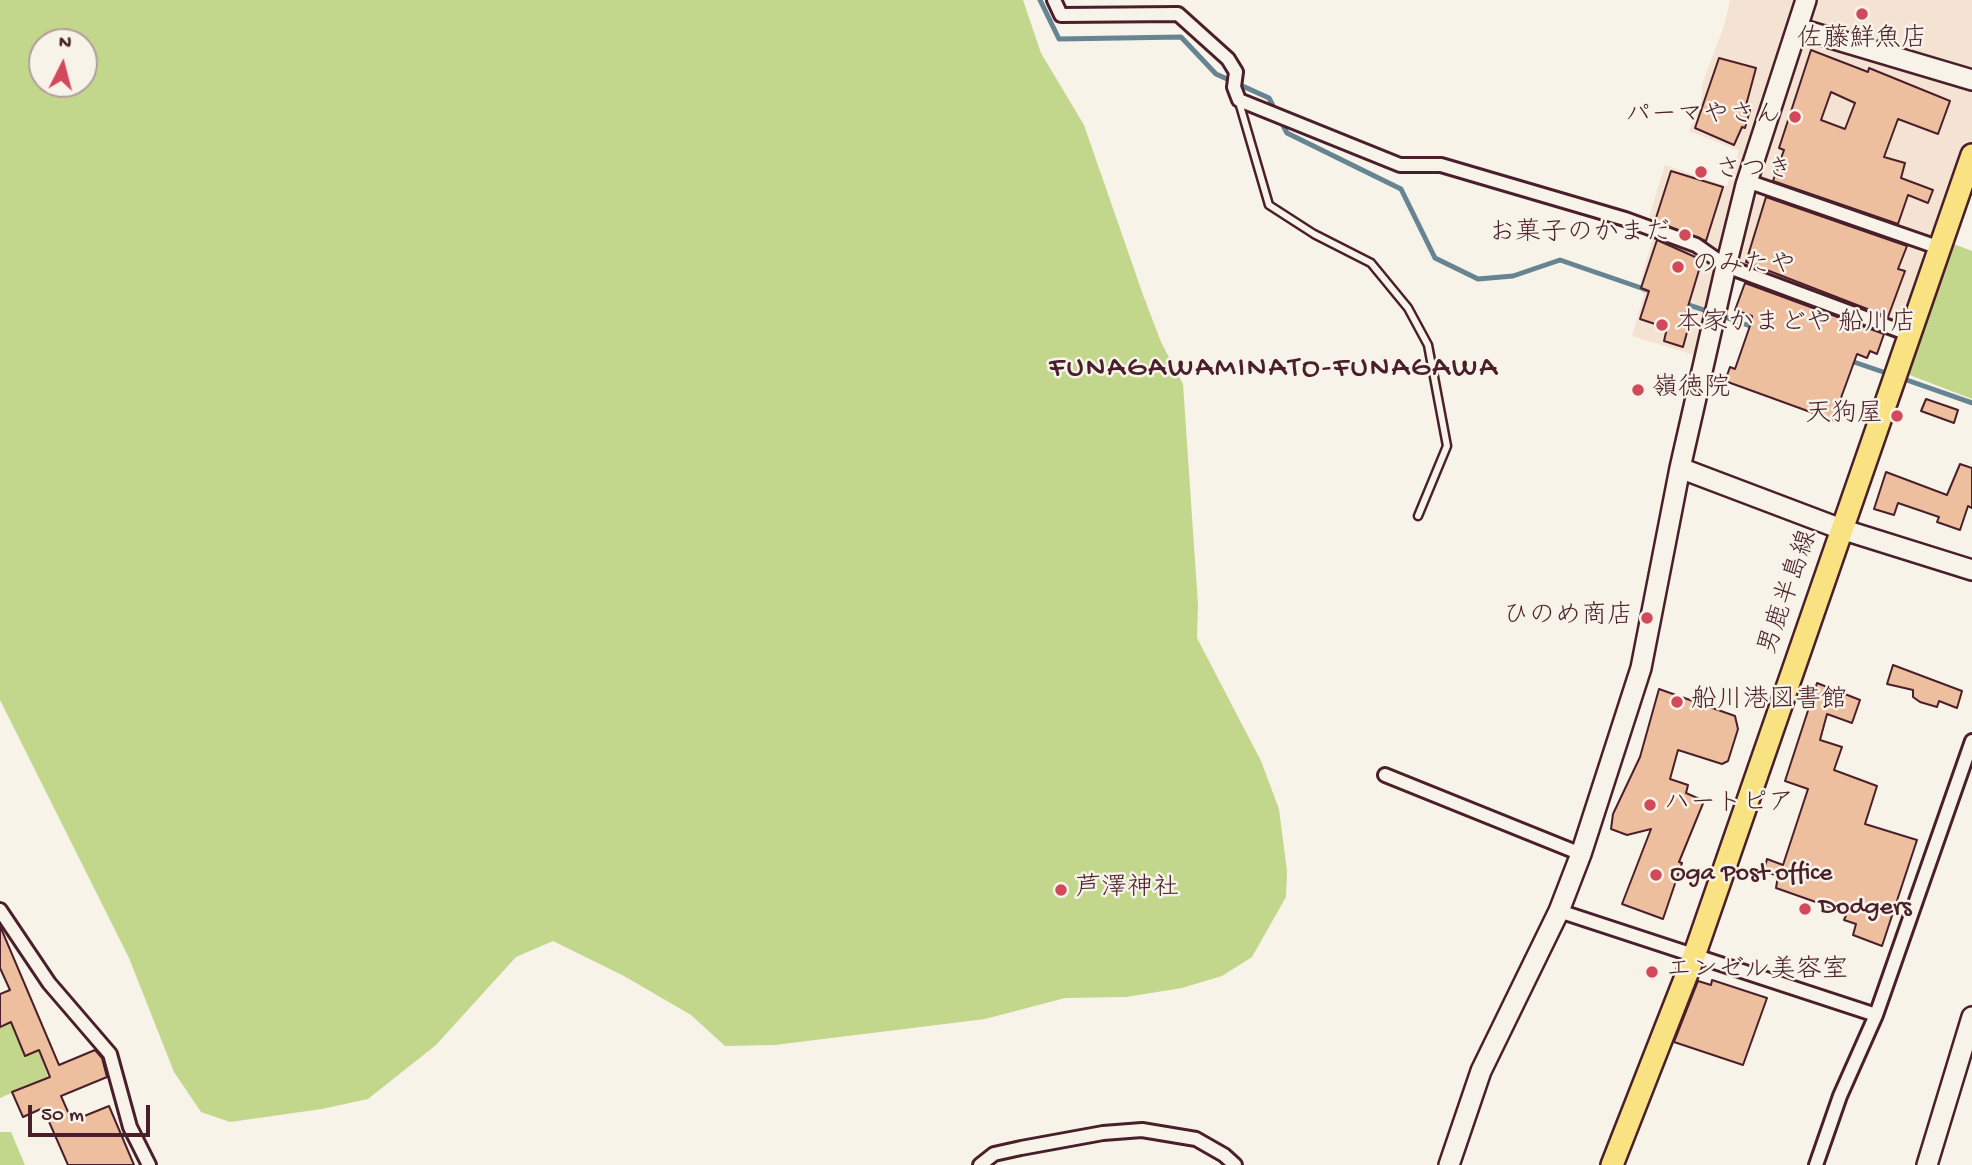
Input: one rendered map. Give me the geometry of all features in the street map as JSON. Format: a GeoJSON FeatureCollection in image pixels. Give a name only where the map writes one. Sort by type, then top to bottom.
{"type":"FeatureCollection","features":[{"type":"Feature","properties":{"kind":"main road","name":"男鹿半島線"},"geometry":{"type":"LineString","coordinates":[[1612,1165],[1694,956],[1972,155]]}},
{"type":"Feature","properties":{"kind":"street"},"geometry":{"type":"LineString","coordinates":[[1054,0],[1061,15],[1178,14],[1228,59],[1236,72],[1234,87],[1239,100],[1400,165],[1441,165],[1625,219],[1696,245],[1726,265],[1911,335]]}},
{"type":"Feature","properties":{"kind":"street"},"geometry":{"type":"LineString","coordinates":[[1448,1165],[1481,1071],[1559,911],[1581,854],[1641,668],[1680,468],[1726,265],[1747,181],[1806,0]]}},
{"type":"Feature","properties":{"kind":"street"},"geometry":{"type":"LineString","coordinates":[[1797,28],[1972,80]]}},
{"type":"Feature","properties":{"kind":"street"},"geometry":{"type":"LineString","coordinates":[[1747,181],[1940,248]]}},
{"type":"Feature","properties":{"kind":"street"},"geometry":{"type":"LineString","coordinates":[[1680,468],[1841,529],[1972,570]]}},
{"type":"Feature","properties":{"kind":"street"},"geometry":{"type":"LineString","coordinates":[[1816,1165],[1840,1096],[1876,1015],[1972,741]]}},
{"type":"Feature","properties":{"kind":"street"},"geometry":{"type":"LineString","coordinates":[[1385,775],[1581,854]]}},
{"type":"Feature","properties":{"kind":"street"},"geometry":{"type":"LineString","coordinates":[[0,910],[50,984],[110,1054],[130,1127],[149,1165]]}},
{"type":"Feature","properties":{"kind":"street"},"geometry":{"type":"LineString","coordinates":[[1559,911],[1876,1015]]}},
{"type":"Feature","properties":{"kind":"street"},"geometry":{"type":"LineString","coordinates":[[1927,1165],[1972,1017]]}},
{"type":"Feature","properties":{"kind":"street"},"geometry":{"type":"LineString","coordinates":[[980,1165],[994,1154],[1021,1148],[1104,1133],[1142,1130],[1196,1139],[1224,1155],[1235,1165]]}},
{"type":"Feature","properties":{"kind":"lane"},"geometry":{"type":"LineString","coordinates":[[1239,100],[1269,205],[1314,234],[1371,263],[1408,308],[1428,345],[1447,446],[1418,516]]}},
{"type":"Feature","properties":{"kind":"shaded area"},"geometry":{"type":"Polygon","coordinates":[[[1730,0],[1972,0],[1972,155],[1911,335],[1726,266],[1704,358],[1632,336],[1644,295],[1639,287],[1653,237],[1646,227],[1665,165],[1727,186],[1739,151],[1689,131],[1701,102],[1702,84],[1724,26],[1730,0]]]}},
{"type":"Feature","properties":{"kind":"green space"},"geometry":{"type":"Polygon","coordinates":[[[0,0],[1023,0],[1041,53],[1084,125],[1161,342],[1183,384],[1198,605],[1197,638],[1261,761],[1279,809],[1287,871],[1286,897],[1252,957],[1222,976],[1182,988],[1126,997],[1065,998],[985,1019],[775,1045],[725,1046],[691,1015],[624,976],[553,941],[516,957],[436,1045],[368,1099],[322,1109],[230,1122],[201,1112],[174,1072],[129,958],[0,700],[0,0]]]}},
{"type":"Feature","properties":{"kind":"green space"},"geometry":{"type":"Polygon","coordinates":[[[1951,243],[1972,251],[1972,399],[1907,374],[1951,243]]]}},
{"type":"Feature","properties":{"kind":"green space"},"geometry":{"type":"Polygon","coordinates":[[[23,1017],[20,1044],[26,1056],[39,1050],[48,1077],[0,1098],[0,1027],[23,1017]]]}},
{"type":"Feature","properties":{"kind":"green space"},"geometry":{"type":"Polygon","coordinates":[[[0,1132],[11,1132],[25,1165],[0,1165],[0,1132]]]}},
{"type":"Feature","properties":{"kind":"building"},"geometry":{"type":"Polygon","coordinates":[[[1811,50],[1868,72],[1869,68],[1950,101],[1938,134],[1898,119],[1884,157],[1905,163],[1901,178],[1933,190],[1928,203],[1908,195],[1898,224],[1773,181],[1784,150],[1779,148],[1811,50]],[[1831,92],[1821,120],[1845,129],[1855,103],[1831,92]]]}},
{"type":"Feature","properties":{"kind":"building"},"geometry":{"type":"Polygon","coordinates":[[[1719,58],[1756,68],[1745,109],[1750,110],[1745,128],[1742,127],[1734,145],[1695,128],[1719,58]]]}},
{"type":"Feature","properties":{"kind":"building"},"geometry":{"type":"Polygon","coordinates":[[[1671,171],[1723,187],[1706,241],[1655,221],[1671,171]]]}},
{"type":"Feature","properties":{"kind":"building"},"geometry":{"type":"Polygon","coordinates":[[[1766,197],[1907,246],[1898,269],[1905,271],[1888,317],[1746,262],[1766,197]]]}},
{"type":"Feature","properties":{"kind":"building"},"geometry":{"type":"Polygon","coordinates":[[[1657,240],[1702,260],[1683,323],[1689,325],[1683,347],[1664,341],[1667,328],[1640,319],[1649,291],[1641,288],[1657,240]]]}},
{"type":"Feature","properties":{"kind":"building"},"geometry":{"type":"Polygon","coordinates":[[[1745,283],[1884,334],[1877,354],[1870,351],[1867,358],[1857,354],[1838,406],[1843,407],[1838,422],[1725,381],[1730,367],[1735,369],[1752,320],[1752,316],[1735,310],[1745,283]]]}},
{"type":"Feature","properties":{"kind":"building"},"geometry":{"type":"Polygon","coordinates":[[[1926,399],[1958,410],[1954,423],[1921,411],[1926,399]]]}},
{"type":"Feature","properties":{"kind":"building"},"geometry":{"type":"Polygon","coordinates":[[[1960,464],[1972,468],[1972,508],[1968,506],[1960,530],[1937,522],[1939,517],[1898,503],[1894,515],[1874,509],[1886,472],[1947,495],[1960,464]]]}},
{"type":"Feature","properties":{"kind":"building"},"geometry":{"type":"Polygon","coordinates":[[[1893,665],[1962,691],[1957,708],[1939,701],[1937,707],[1920,702],[1913,697],[1913,690],[1887,684],[1893,665]]]}},
{"type":"Feature","properties":{"kind":"building"},"geometry":{"type":"Polygon","coordinates":[[[1817,683],[1860,700],[1852,723],[1827,714],[1820,740],[1842,747],[1834,770],[1877,786],[1865,824],[1917,840],[1882,946],[1853,935],[1856,924],[1844,920],[1847,913],[1776,888],[1778,876],[1764,871],[1767,859],[1783,865],[1808,789],[1785,781],[1817,683]]]}},
{"type":"Feature","properties":{"kind":"building"},"geometry":{"type":"Polygon","coordinates":[[[1659,689],[1735,716],[1738,729],[1728,761],[1722,764],[1678,750],[1670,779],[1688,785],[1686,793],[1704,801],[1679,862],[1682,863],[1663,919],[1622,904],[1651,829],[1627,835],[1611,829],[1613,814],[1640,757],[1659,689]]]}},
{"type":"Feature","properties":{"kind":"building"},"geometry":{"type":"Polygon","coordinates":[[[0,926],[59,1065],[95,1050],[102,1058],[107,1077],[61,1096],[72,1121],[109,1106],[134,1165],[68,1165],[43,1108],[23,1117],[12,1092],[50,1077],[39,1050],[25,1056],[11,1022],[0,1027],[0,994],[10,990],[0,968],[0,926]]]}},
{"type":"Feature","properties":{"kind":"building"},"geometry":{"type":"Polygon","coordinates":[[[1712,980],[1767,998],[1743,1065],[1674,1042],[1698,981],[1711,985],[1712,980]]]}},
{"type":"Feature","properties":{"kind":"waterway"},"geometry":{"type":"LineString","coordinates":[[1040,0],[1059,39],[1181,37],[1216,74],[1269,98],[1287,133],[1401,189],[1435,258],[1478,279],[1513,276],[1560,260],[1647,290]]}},
{"type":"Feature","properties":{"kind":"waterway"},"geometry":{"type":"LineString","coordinates":[[1683,303],[1710,312]]}},
{"type":"Feature","properties":{"kind":"waterway"},"geometry":{"type":"LineString","coordinates":[[1719,315],[1756,328]]}},
{"type":"Feature","properties":{"kind":"waterway"},"geometry":{"type":"LineString","coordinates":[[1848,360],[1892,375]]}},
{"type":"Feature","properties":{"kind":"waterway"},"geometry":{"type":"LineString","coordinates":[[1901,378],[1972,403]]}},
{"type":"Feature","properties":{"kind":"place","name":"佐藤鮮魚店"},"geometry":{"type":"Point","coordinates":[1862,14]}},
{"type":"Feature","properties":{"kind":"place","name":"パーマやさん"},"geometry":{"type":"Point","coordinates":[1795,117]}},
{"type":"Feature","properties":{"kind":"place","name":"さつき"},"geometry":{"type":"Point","coordinates":[1701,172]}},
{"type":"Feature","properties":{"kind":"place","name":"お菓子のかまだ"},"geometry":{"type":"Point","coordinates":[1685,235]}},
{"type":"Feature","properties":{"kind":"place","name":"のみたや"},"geometry":{"type":"Point","coordinates":[1678,267]}},
{"type":"Feature","properties":{"kind":"place","name":"本家かまどや 船川店"},"geometry":{"type":"Point","coordinates":[1662,325]}},
{"type":"Feature","properties":{"kind":"place","name":"嶺徳院"},"geometry":{"type":"Point","coordinates":[1638,390]}},
{"type":"Feature","properties":{"kind":"place","name":"天狗屋"},"geometry":{"type":"Point","coordinates":[1897,416]}},
{"type":"Feature","properties":{"kind":"place","name":"ひのめ商店"},"geometry":{"type":"Point","coordinates":[1647,618]}},
{"type":"Feature","properties":{"kind":"place","name":"船川港図書館"},"geometry":{"type":"Point","coordinates":[1677,702]}},
{"type":"Feature","properties":{"kind":"place","name":"ハートピア"},"geometry":{"type":"Point","coordinates":[1650,805]}},
{"type":"Feature","properties":{"kind":"place","name":"Oga Post office"},"geometry":{"type":"Point","coordinates":[1656,875]}},
{"type":"Feature","properties":{"kind":"place","name":"芦澤神社"},"geometry":{"type":"Point","coordinates":[1061,890]}},
{"type":"Feature","properties":{"kind":"place","name":"Dodgers"},"geometry":{"type":"Point","coordinates":[1805,909]}},
{"type":"Feature","properties":{"kind":"place","name":"エンゼル美容室"},"geometry":{"type":"Point","coordinates":[1652,972]}},
{"type":"Feature","properties":{"kind":"district","name":"FUNAGAWAMINATO-FUNAGAWA"},"geometry":{"type":"Point","coordinates":[1274,370]}}]}
